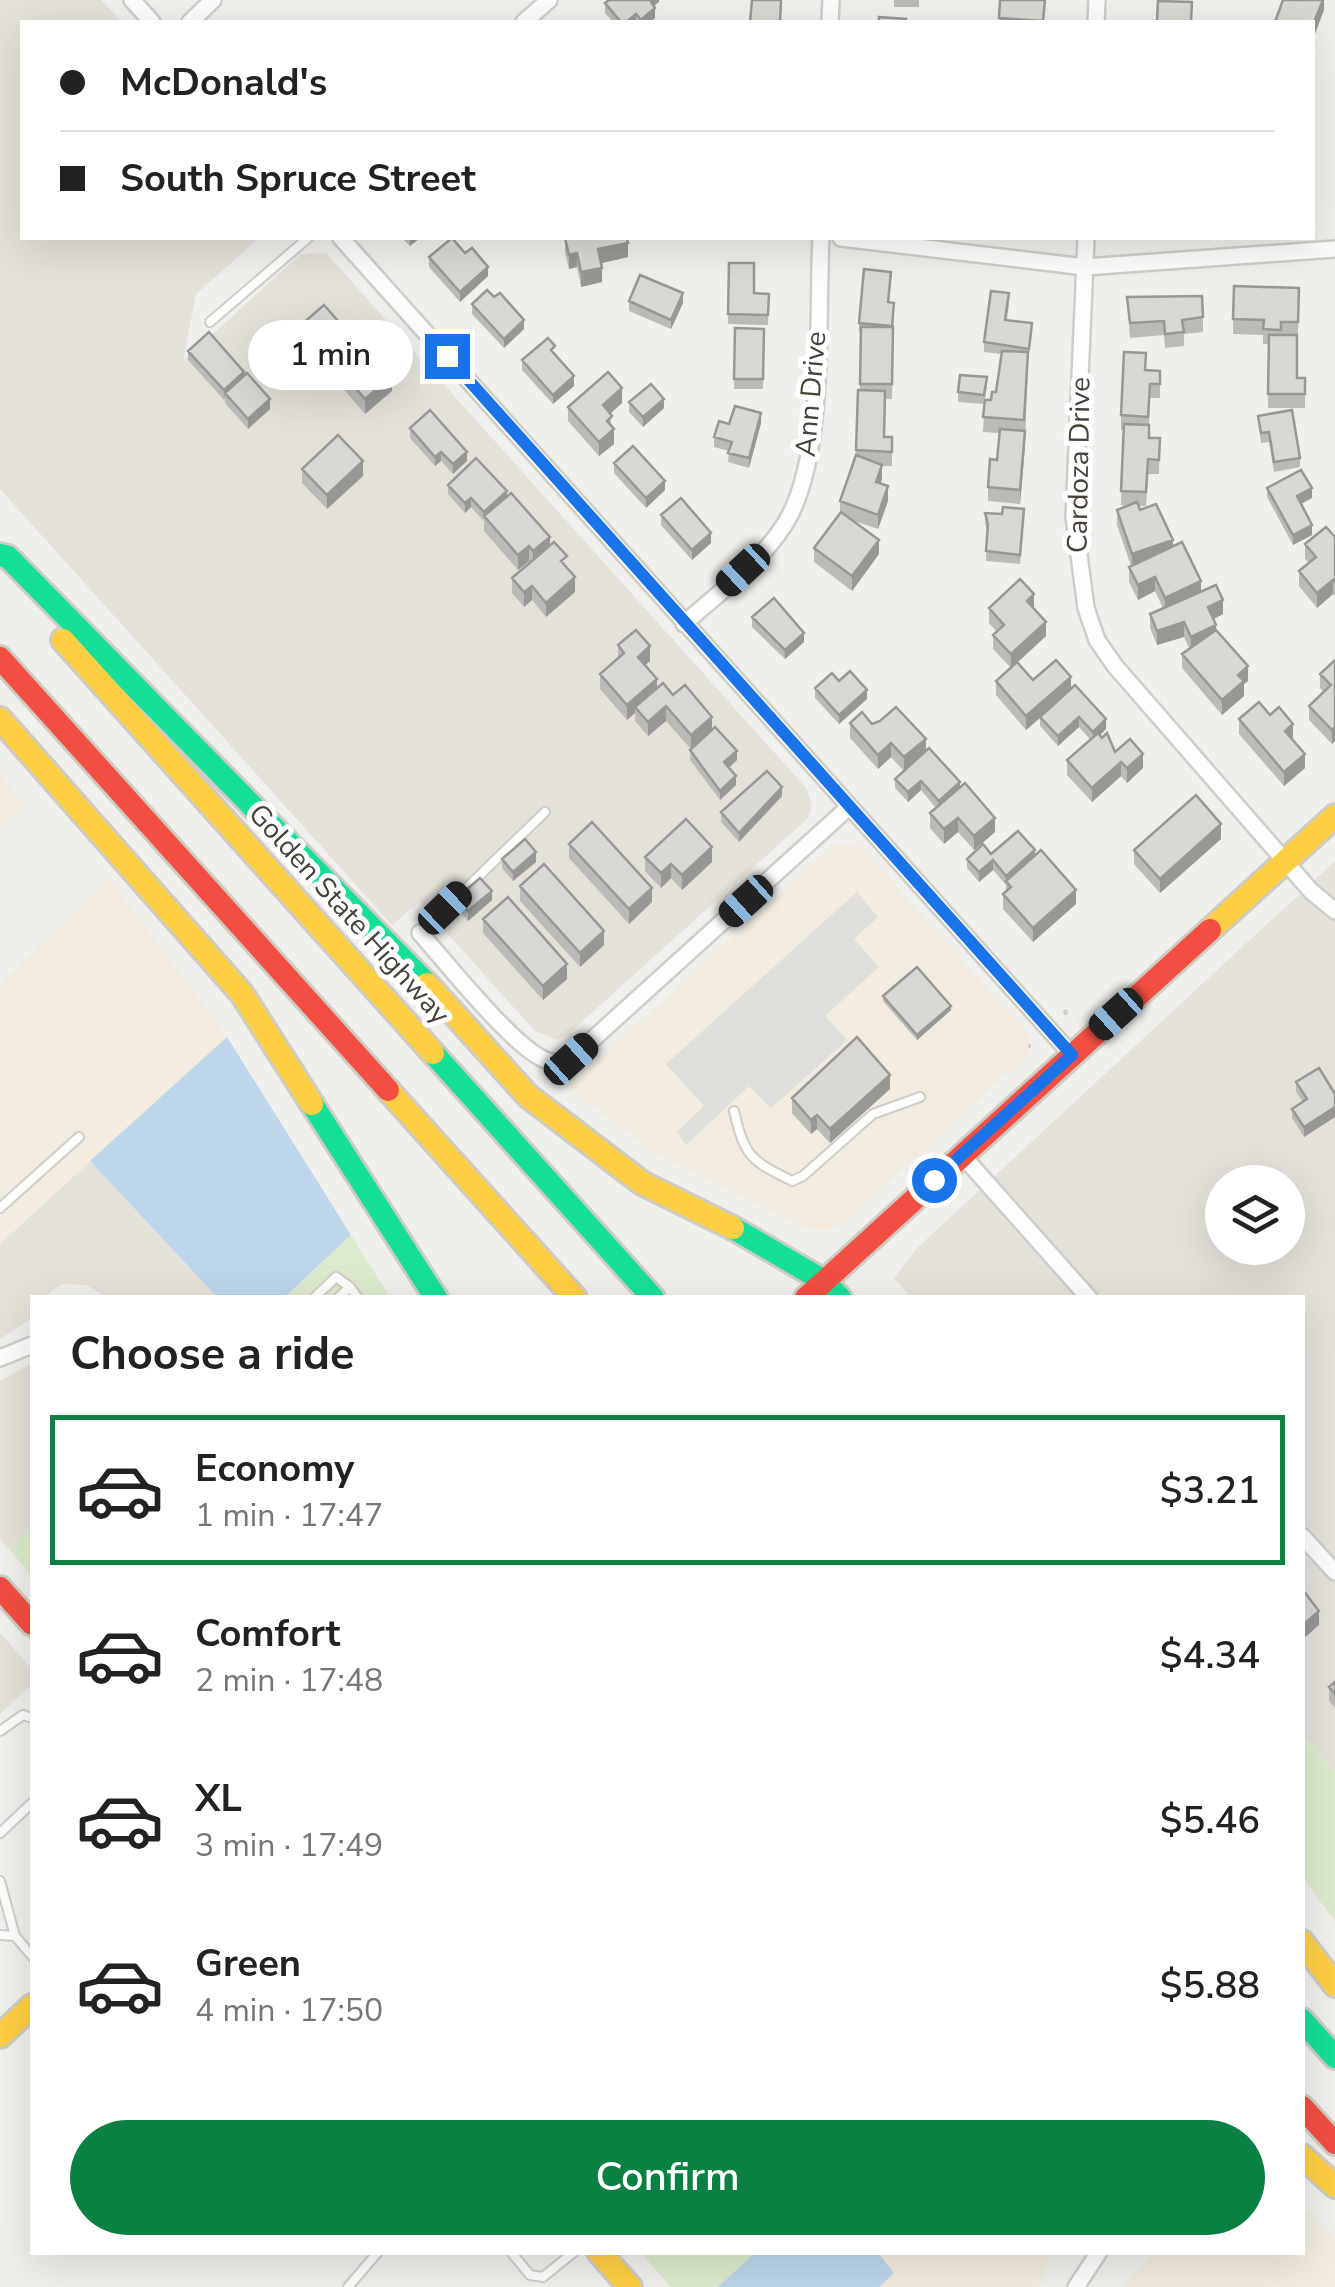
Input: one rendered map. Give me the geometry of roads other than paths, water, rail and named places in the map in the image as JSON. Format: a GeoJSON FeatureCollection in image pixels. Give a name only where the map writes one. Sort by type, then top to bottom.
{"type":"FeatureCollection","features":[{"type":"Feature","properties":{"kind":"main road"},"geometry":{"type":"LineString","coordinates":[[0,555],[8,557],[398,953],[496,1062],[554,1119],[642,1183],[755,1238],[832,1289],[962,1155],[1335,816]]}},
{"type":"Feature","properties":{"kind":"main road","name":"Golden State Highway"},"geometry":{"type":"LineString","coordinates":[[0,570],[650,1295]]}},
{"type":"Feature","properties":{"kind":"main road"},"geometry":{"type":"LineString","coordinates":[[0,658],[572,1295]]}},
{"type":"Feature","properties":{"kind":"main road"},"geometry":{"type":"LineString","coordinates":[[0,719],[242,994],[434,1295]]}},
{"type":"Feature","properties":{"kind":"main road"},"geometry":{"type":"LineString","coordinates":[[0,1588],[30,1622]]}},
{"type":"Feature","properties":{"kind":"main road"},"geometry":{"type":"LineString","coordinates":[[1305,1946],[1335,1985]]}},
{"type":"Feature","properties":{"kind":"main road"},"geometry":{"type":"LineString","coordinates":[[0,2036],[30,2008]]}},
{"type":"Feature","properties":{"kind":"main road"},"geometry":{"type":"LineString","coordinates":[[1305,2023],[1335,2056]]}},
{"type":"Feature","properties":{"kind":"main road"},"geometry":{"type":"LineString","coordinates":[[1305,2110],[1335,2143]]}},
{"type":"Feature","properties":{"kind":"main road"},"geometry":{"type":"LineString","coordinates":[[1305,2159],[1335,2186]]}},
{"type":"Feature","properties":{"kind":"main road"},"geometry":{"type":"LineString","coordinates":[[603,2255],[630,2287]]}},
{"type":"Feature","properties":{"kind":"street"},"geometry":{"type":"LineString","coordinates":[[132,0],[150,20]]}},
{"type":"Feature","properties":{"kind":"street"},"geometry":{"type":"LineString","coordinates":[[192,20],[213,0]]}},
{"type":"Feature","properties":{"kind":"street"},"geometry":{"type":"LineString","coordinates":[[526,20],[549,0]]}},
{"type":"Feature","properties":{"kind":"street"},"geometry":{"type":"LineString","coordinates":[[344,240],[1072,1055]]}},
{"type":"Feature","properties":{"kind":"street","name":"Ann Drive"},"geometry":{"type":"LineString","coordinates":[[684,624],[770,543],[790,514],[802,482],[810,445],[821,240]]}},
{"type":"Feature","properties":{"kind":"street"},"geometry":{"type":"LineString","coordinates":[[858,240],[1085,267],[1335,250]]}},
{"type":"Feature","properties":{"kind":"street","name":"Cardoza Drive"},"geometry":{"type":"LineString","coordinates":[[1086,240],[1074,517],[1086,608],[1097,640],[1115,666],[1285,861],[1335,911]]}},
{"type":"Feature","properties":{"kind":"street"},"geometry":{"type":"LineString","coordinates":[[420,933],[519,1040],[548,1061],[571,1059],[848,807]]}},
{"type":"Feature","properties":{"kind":"street"},"geometry":{"type":"LineString","coordinates":[[962,1155],[1086,1295]]}},
{"type":"Feature","properties":{"kind":"street"},"geometry":{"type":"LineString","coordinates":[[0,1358],[30,1346]]}},
{"type":"Feature","properties":{"kind":"street"},"geometry":{"type":"LineString","coordinates":[[1305,1539],[1335,1572]]}},
{"type":"Feature","properties":{"kind":"street"},"geometry":{"type":"LineString","coordinates":[[1076,2287],[1096,2255]]}},
{"type":"Feature","properties":{"kind":"lane"},"geometry":{"type":"LineString","coordinates":[[210,322],[306,240]]}},
{"type":"Feature","properties":{"kind":"lane"},"geometry":{"type":"LineString","coordinates":[[420,933],[545,812]]}},
{"type":"Feature","properties":{"kind":"lane"},"geometry":{"type":"LineString","coordinates":[[734,1110],[742,1145],[752,1160],[792,1180],[803,1176],[873,1114],[920,1097]]}},
{"type":"Feature","properties":{"kind":"lane"},"geometry":{"type":"LineString","coordinates":[[0,1208],[79,1137]]}},
{"type":"Feature","properties":{"kind":"lane"},"geometry":{"type":"LineString","coordinates":[[317,1295],[336,1277],[356,1295]]}},
{"type":"Feature","properties":{"kind":"lane"},"geometry":{"type":"LineString","coordinates":[[341,1295],[350,1286]]}},
{"type":"Feature","properties":{"kind":"lane"},"geometry":{"type":"LineString","coordinates":[[0,1731],[23,1715],[30,1717]]}},
{"type":"Feature","properties":{"kind":"lane"},"geometry":{"type":"LineString","coordinates":[[0,1832],[30,1805]]}},
{"type":"Feature","properties":{"kind":"lane"},"geometry":{"type":"LineString","coordinates":[[0,1880],[15,1936],[30,1954]]}},
{"type":"Feature","properties":{"kind":"lane"},"geometry":{"type":"LineString","coordinates":[[0,1935],[15,1936]]}},
{"type":"Feature","properties":{"kind":"lane"},"geometry":{"type":"LineString","coordinates":[[348,2287],[355,2273],[375,2255]]}},
{"type":"Feature","properties":{"kind":"lane"},"geometry":{"type":"LineString","coordinates":[[513,2255],[530,2275],[543,2277],[570,2255]]}},
{"type":"Feature","properties":{"kind":"water"},"geometry":{"type":"Polygon","coordinates":[[[227,1037],[351,1235],[287,1295],[215,1295],[90,1161],[227,1037]]]}},
{"type":"Feature","properties":{"kind":"water"},"geometry":{"type":"Polygon","coordinates":[[[753,2255],[880,2255],[894,2273],[879,2287],[718,2287],[753,2255]]]}}]}
